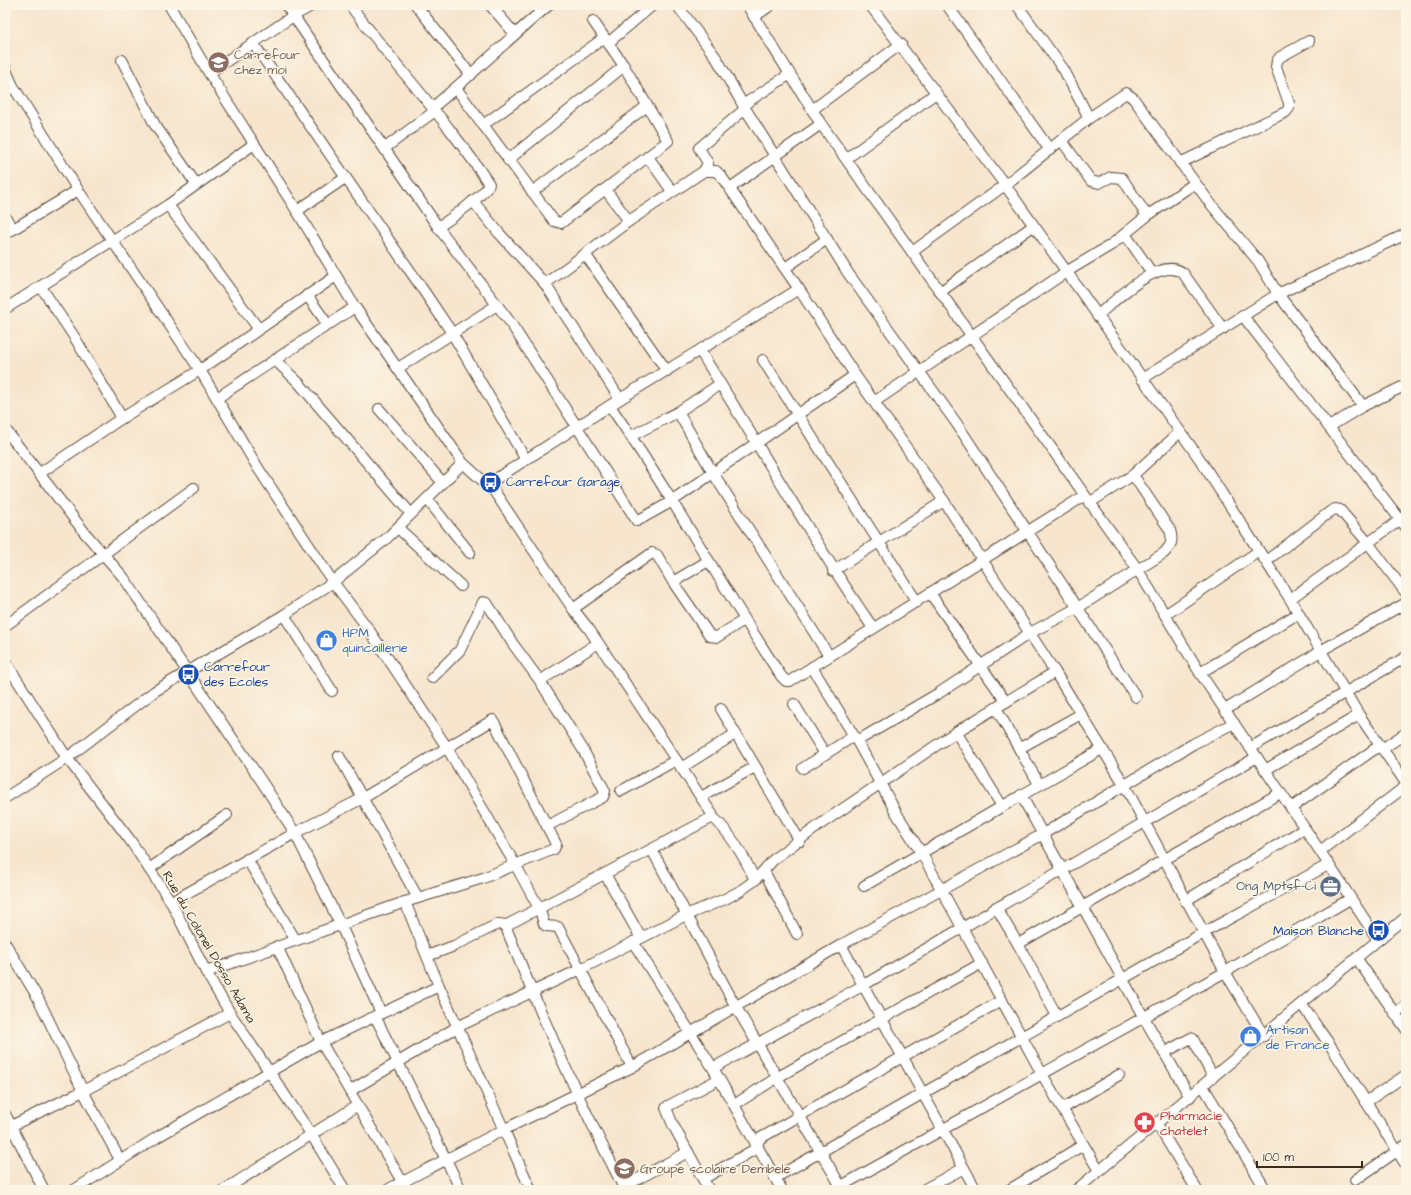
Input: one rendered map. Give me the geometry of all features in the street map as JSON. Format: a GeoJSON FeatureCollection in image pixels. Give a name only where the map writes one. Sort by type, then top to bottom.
{"type":"FeatureCollection","features":[{"type":"Feature","properties":{"kind":"street"},"geometry":{"type":"LineString","coordinates":[[169,5],[209,73],[297,211],[355,307],[463,463],[488,484],[510,513],[713,817],[731,837],[740,850],[755,880]]}},
{"type":"Feature","properties":{"kind":"street"},"geometry":{"type":"LineString","coordinates":[[286,5],[438,227],[510,322],[637,521],[671,502],[855,375]]}},
{"type":"Feature","properties":{"kind":"street"},"geometry":{"type":"LineString","coordinates":[[209,73],[293,16],[313,5]]}},
{"type":"Feature","properties":{"kind":"street"},"geometry":{"type":"LineString","coordinates":[[350,5],[378,44],[452,132],[489,184],[487,188],[473,201],[438,227]]}},
{"type":"Feature","properties":{"kind":"street"},"geometry":{"type":"LineString","coordinates":[[416,5],[471,75]]}},
{"type":"Feature","properties":{"kind":"street"},"geometry":{"type":"LineString","coordinates":[[490,5],[514,34]]}},
{"type":"Feature","properties":{"kind":"street"},"geometry":{"type":"LineString","coordinates":[[385,148],[433,110],[514,34],[549,5]]}},
{"type":"Feature","properties":{"kind":"street"},"geometry":{"type":"LineString","coordinates":[[483,125],[606,41],[653,5]]}},
{"type":"Feature","properties":{"kind":"street"},"geometry":{"type":"LineString","coordinates":[[677,5],[717,59],[744,107],[848,272],[957,424],[1079,607],[1136,697]]}},
{"type":"Feature","properties":{"kind":"street"},"geometry":{"type":"LineString","coordinates":[[747,5],[820,124],[1138,570],[1200,673],[1378,940]]}},
{"type":"Feature","properties":{"kind":"street"},"geometry":{"type":"LineString","coordinates":[[754,17],[771,5]]}},
{"type":"Feature","properties":{"kind":"street"},"geometry":{"type":"LineString","coordinates":[[870,5],[901,44],[1005,185],[1233,508],[1322,650],[1359,715],[1380,748],[1406,783]]}},
{"type":"Feature","properties":{"kind":"street"},"geometry":{"type":"LineString","coordinates":[[947,5],[1050,150]]}},
{"type":"Feature","properties":{"kind":"street"},"geometry":{"type":"LineString","coordinates":[[1016,5],[1064,70],[1089,118]]}},
{"type":"Feature","properties":{"kind":"street"},"geometry":{"type":"LineString","coordinates":[[456,88],[554,221],[561,223],[668,142],[624,66],[593,21]]}},
{"type":"Feature","properties":{"kind":"street"},"geometry":{"type":"LineString","coordinates":[[1180,163],[1286,112],[1289,108],[1289,103],[1276,67],[1277,62],[1280,58],[1309,42]]}},
{"type":"Feature","properties":{"kind":"street"},"geometry":{"type":"LineString","coordinates":[[253,43],[452,334],[526,460]]}},
{"type":"Feature","properties":{"kind":"street"},"geometry":{"type":"LineString","coordinates":[[812,110],[901,44]]}},
{"type":"Feature","properties":{"kind":"street"},"geometry":{"type":"LineString","coordinates":[[122,60],[155,125],[196,184]]}},
{"type":"Feature","properties":{"kind":"street"},"geometry":{"type":"LineString","coordinates":[[508,160],[624,66]]}},
{"type":"Feature","properties":{"kind":"street"},"geometry":{"type":"LineString","coordinates":[[5,68],[9,88],[200,370],[258,468],[333,582],[367,627],[446,746],[516,866],[540,910],[544,924],[558,928],[632,1068]]}},
{"type":"Feature","properties":{"kind":"street"},"geometry":{"type":"LineString","coordinates":[[545,284],[629,221],[704,171],[708,163],[699,148],[744,107],[790,74]]}},
{"type":"Feature","properties":{"kind":"street"},"geometry":{"type":"LineString","coordinates":[[846,159],[936,93]]}},
{"type":"Feature","properties":{"kind":"street"},"geometry":{"type":"LineString","coordinates":[[912,252],[1005,185],[1089,118],[1126,93],[1133,98],[1195,183],[1258,261],[1278,294],[1363,406]]}},
{"type":"Feature","properties":{"kind":"street"},"geometry":{"type":"LineString","coordinates":[[532,192],[647,106]]}},
{"type":"Feature","properties":{"kind":"street"},"geometry":{"type":"LineString","coordinates":[[730,188],[776,157],[820,124]]}},
{"type":"Feature","properties":{"kind":"street"},"geometry":{"type":"LineString","coordinates":[[1062,141],[1091,181],[1099,183],[1111,177],[1122,178],[1147,216]]}},
{"type":"Feature","properties":{"kind":"street"},"geometry":{"type":"LineString","coordinates":[[5,309],[168,205],[254,144]]}},
{"type":"Feature","properties":{"kind":"street"},"geometry":{"type":"LineString","coordinates":[[648,157],[672,191]]}},
{"type":"Feature","properties":{"kind":"street"},"geometry":{"type":"LineString","coordinates":[[704,171],[716,171],[730,188],[785,268],[855,375],[944,501],[1030,633],[1124,784],[1224,972],[1264,1036]]}},
{"type":"Feature","properties":{"kind":"street"},"geometry":{"type":"LineString","coordinates":[[297,211],[345,178]]}},
{"type":"Feature","properties":{"kind":"street"},"geometry":{"type":"LineString","coordinates":[[874,402],[919,373],[1066,272],[1110,245],[1147,216],[1195,183]]}},
{"type":"Feature","properties":{"kind":"street"},"geometry":{"type":"LineString","coordinates":[[605,189],[629,221]]}},
{"type":"Feature","properties":{"kind":"street"},"geometry":{"type":"LineString","coordinates":[[5,217],[9,232],[78,190]]}},
{"type":"Feature","properties":{"kind":"street"},"geometry":{"type":"LineString","coordinates":[[473,201],[499,233],[545,284],[620,399]]}},
{"type":"Feature","properties":{"kind":"street"},"geometry":{"type":"LineString","coordinates":[[168,205],[258,328]]}},
{"type":"Feature","properties":{"kind":"street"},"geometry":{"type":"LineString","coordinates":[[940,292],[1033,226]]}},
{"type":"Feature","properties":{"kind":"street"},"geometry":{"type":"LineString","coordinates":[[1125,234],[1152,273]]}},
{"type":"Feature","properties":{"kind":"street"},"geometry":{"type":"LineString","coordinates":[[1142,379],[1278,294],[1406,234]]}},
{"type":"Feature","properties":{"kind":"street"},"geometry":{"type":"LineString","coordinates":[[785,268],[827,239]]}},
{"type":"Feature","properties":{"kind":"street"},"geometry":{"type":"LineString","coordinates":[[585,254],[667,371]]}},
{"type":"Feature","properties":{"kind":"street"},"geometry":{"type":"LineString","coordinates":[[1097,316],[1152,273],[1168,268],[1175,268],[1183,273],[1223,329]]}},
{"type":"Feature","properties":{"kind":"street"},"geometry":{"type":"LineString","coordinates":[[40,473],[122,418],[200,370],[307,294],[336,276]]}},
{"type":"Feature","properties":{"kind":"street"},"geometry":{"type":"LineString","coordinates":[[41,286],[75,338],[122,418]]}},
{"type":"Feature","properties":{"kind":"street"},"geometry":{"type":"LineString","coordinates":[[488,484],[620,399],[799,289]]}},
{"type":"Feature","properties":{"kind":"street"},"geometry":{"type":"LineString","coordinates":[[307,294],[328,325]]}},
{"type":"Feature","properties":{"kind":"street"},"geometry":{"type":"LineString","coordinates":[[398,368],[497,305]]}},
{"type":"Feature","properties":{"kind":"street"},"geometry":{"type":"LineString","coordinates":[[217,398],[355,307]]}},
{"type":"Feature","properties":{"kind":"street"},"geometry":{"type":"LineString","coordinates":[[1243,316],[1403,523],[1369,544],[1290,599]]}},
{"type":"Feature","properties":{"kind":"street"},"geometry":{"type":"LineString","coordinates":[[700,351],[757,442],[833,571],[873,628]]}},
{"type":"Feature","properties":{"kind":"street"},"geometry":{"type":"LineString","coordinates":[[275,360],[298,382],[411,514]]}},
{"type":"Feature","properties":{"kind":"street"},"geometry":{"type":"LineString","coordinates":[[762,360],[916,602]]}},
{"type":"Feature","properties":{"kind":"street"},"geometry":{"type":"LineString","coordinates":[[631,436],[678,412],[720,384]]}},
{"type":"Feature","properties":{"kind":"street"},"geometry":{"type":"LineString","coordinates":[[1329,428],[1363,406],[1406,385]]}},
{"type":"Feature","properties":{"kind":"street"},"geometry":{"type":"LineString","coordinates":[[610,406],[631,436],[744,620],[781,676],[786,681],[790,681],[1029,532],[1133,475],[1180,432]]}},
{"type":"Feature","properties":{"kind":"street"},"geometry":{"type":"LineString","coordinates":[[379,409],[443,483]]}},
{"type":"Feature","properties":{"kind":"street"},"geometry":{"type":"LineString","coordinates":[[678,412],[713,473],[829,656]]}},
{"type":"Feature","properties":{"kind":"street"},"geometry":{"type":"LineString","coordinates":[[5,429],[104,555],[124,578],[295,833],[341,926],[397,1063],[461,1190]]}},
{"type":"Feature","properties":{"kind":"street"},"geometry":{"type":"LineString","coordinates":[[5,798],[67,758],[155,690],[284,615],[333,582],[386,539],[463,463]]}},
{"type":"Feature","properties":{"kind":"street"},"geometry":{"type":"LineString","coordinates":[[803,768],[825,754],[939,693],[1030,633],[1079,607],[1164,553],[1171,546],[1172,538],[1170,530],[1133,475]]}},
{"type":"Feature","properties":{"kind":"street"},"geometry":{"type":"LineString","coordinates":[[5,626],[194,488]]}},
{"type":"Feature","properties":{"kind":"street"},"geometry":{"type":"LineString","coordinates":[[427,499],[470,553]]}},
{"type":"Feature","properties":{"kind":"street"},"geometry":{"type":"LineString","coordinates":[[833,571],[944,501]]}},
{"type":"Feature","properties":{"kind":"street"},"geometry":{"type":"LineString","coordinates":[[1266,561],[1335,510],[1340,510],[1369,544],[1406,592]]}},
{"type":"Feature","properties":{"kind":"street"},"geometry":{"type":"LineString","coordinates":[[398,528],[461,586]]}},
{"type":"Feature","properties":{"kind":"street"},"geometry":{"type":"LineString","coordinates":[[1165,615],[1259,550]]}},
{"type":"Feature","properties":{"kind":"street"},"geometry":{"type":"LineString","coordinates":[[573,609],[652,553],[657,555],[673,582],[710,636],[713,638],[744,620]]}},
{"type":"Feature","properties":{"kind":"street"},"geometry":{"type":"LineString","coordinates":[[673,582],[708,561]]}},
{"type":"Feature","properties":{"kind":"street"},"geometry":{"type":"LineString","coordinates":[[930,593],[982,665],[1006,702]]}},
{"type":"Feature","properties":{"kind":"street"},"geometry":{"type":"LineString","coordinates":[[432,678],[460,650],[485,601],[540,681],[582,748],[605,791],[603,797],[547,826]]}},
{"type":"Feature","properties":{"kind":"street"},"geometry":{"type":"LineString","coordinates":[[1225,710],[1322,650],[1406,603]]}},
{"type":"Feature","properties":{"kind":"street"},"geometry":{"type":"LineString","coordinates":[[1200,673],[1299,613]]}},
{"type":"Feature","properties":{"kind":"street"},"geometry":{"type":"LineString","coordinates":[[284,615],[332,692]]}},
{"type":"Feature","properties":{"kind":"street"},"geometry":{"type":"LineString","coordinates":[[540,681],[598,643]]}},
{"type":"Feature","properties":{"kind":"street"},"geometry":{"type":"LineString","coordinates":[[1250,748],[1406,657]]}},
{"type":"Feature","properties":{"kind":"street","name":"Rue du Colonel Dosso Adama"},"geometry":{"type":"LineString","coordinates":[[5,662],[67,758],[130,840],[171,902],[206,972],[230,1013],[345,1190]]}},
{"type":"Feature","properties":{"kind":"street"},"geometry":{"type":"LineString","coordinates":[[812,667],[856,738],[962,926],[1042,1074],[1099,1171]]}},
{"type":"Feature","properties":{"kind":"street"},"geometry":{"type":"LineString","coordinates":[[350,1091],[457,1027],[581,969],[686,915],[725,899],[755,880],[775,858],[880,783],[956,732],[1055,672]]}},
{"type":"Feature","properties":{"kind":"street"},"geometry":{"type":"LineString","coordinates":[[794,704],[825,754]]}},
{"type":"Feature","properties":{"kind":"street"},"geometry":{"type":"LineString","coordinates":[[996,708],[1039,784]]}},
{"type":"Feature","properties":{"kind":"street"},"geometry":{"type":"LineString","coordinates":[[721,709],[800,841]]}},
{"type":"Feature","properties":{"kind":"street"},"geometry":{"type":"LineString","coordinates":[[1020,748],[1081,714]]}},
{"type":"Feature","properties":{"kind":"street"},"geometry":{"type":"LineString","coordinates":[[1265,770],[1359,715]]}},
{"type":"Feature","properties":{"kind":"street"},"geometry":{"type":"LineString","coordinates":[[171,902],[247,859],[363,798],[446,746],[493,720],[547,826],[556,847],[516,866],[483,878],[406,902],[206,972]]}},
{"type":"Feature","properties":{"kind":"street"},"geometry":{"type":"LineString","coordinates":[[388,1190],[404,1186],[447,1160],[502,1130],[632,1068],[841,945],[1044,834],[1192,744],[1234,723]]}},
{"type":"Feature","properties":{"kind":"street"},"geometry":{"type":"LineString","coordinates":[[956,732],[1002,806]]}},
{"type":"Feature","properties":{"kind":"street"},"geometry":{"type":"LineString","coordinates":[[1291,808],[1380,748],[1406,733]]}},
{"type":"Feature","properties":{"kind":"street"},"geometry":{"type":"LineString","coordinates":[[621,791],[679,764],[736,734]]}},
{"type":"Feature","properties":{"kind":"street"},"geometry":{"type":"LineString","coordinates":[[864,886],[922,854],[1021,794],[1102,749]]}},
{"type":"Feature","properties":{"kind":"street"},"geometry":{"type":"LineString","coordinates":[[339,756],[418,898]]}},
{"type":"Feature","properties":{"kind":"street"},"geometry":{"type":"LineString","coordinates":[[713,1068],[862,986],[1062,868],[1257,757]]}},
{"type":"Feature","properties":{"kind":"street"},"geometry":{"type":"LineString","coordinates":[[701,797],[755,767]]}},
{"type":"Feature","properties":{"kind":"street"},"geometry":{"type":"LineString","coordinates":[[1320,851],[1406,786]]}},
{"type":"Feature","properties":{"kind":"street"},"geometry":{"type":"LineString","coordinates":[[1018,944],[1280,793]]}},
{"type":"Feature","properties":{"kind":"street"},"geometry":{"type":"LineString","coordinates":[[1021,794],[1122,980],[1190,1097]]}},
{"type":"Feature","properties":{"kind":"street"},"geometry":{"type":"LineString","coordinates":[[149,869],[227,815]]}},
{"type":"Feature","properties":{"kind":"street"},"geometry":{"type":"LineString","coordinates":[[427,956],[454,946],[498,924],[507,925],[540,910],[713,817]]}},
{"type":"Feature","properties":{"kind":"street"},"geometry":{"type":"LineString","coordinates":[[1185,901],[1304,828]]}},
{"type":"Feature","properties":{"kind":"street"},"geometry":{"type":"LineString","coordinates":[[652,850],[736,1007],[821,1151],[839,1189],[1143,1016],[1224,972],[1350,899]]}},
{"type":"Feature","properties":{"kind":"street"},"geometry":{"type":"LineString","coordinates":[[247,859],[295,940]]}},
{"type":"Feature","properties":{"kind":"street"},"geometry":{"type":"LineString","coordinates":[[775,1178],[1203,933],[1328,865]]}},
{"type":"Feature","properties":{"kind":"street"},"geometry":{"type":"LineString","coordinates":[[764,871],[797,934]]}},
{"type":"Feature","properties":{"kind":"street"},"geometry":{"type":"LineString","coordinates":[[605,874],[637,940],[690,1033],[713,1068],[782,1190]]}},
{"type":"Feature","properties":{"kind":"street"},"geometry":{"type":"LineString","coordinates":[[406,902],[439,986],[502,1130],[531,1190]]}},
{"type":"Feature","properties":{"kind":"street"},"geometry":{"type":"LineString","coordinates":[[996,907],[1057,1016]]}},
{"type":"Feature","properties":{"kind":"street"},"geometry":{"type":"LineString","coordinates":[[1077,1190],[1302,1005],[1406,917]]}},
{"type":"Feature","properties":{"kind":"street"},"geometry":{"type":"LineString","coordinates":[[507,925],[507,930],[532,992],[578,1094],[624,1189],[688,1152]]}},
{"type":"Feature","properties":{"kind":"street"},"geometry":{"type":"LineString","coordinates":[[5,943],[38,998],[83,1091],[120,1160]]}},
{"type":"Feature","properties":{"kind":"street"},"geometry":{"type":"LineString","coordinates":[[841,945],[901,1057],[976,1190]]}},
{"type":"Feature","properties":{"kind":"street"},"geometry":{"type":"LineString","coordinates":[[277,946],[321,1042],[404,1186]]}},
{"type":"Feature","properties":{"kind":"street"},"geometry":{"type":"LineString","coordinates":[[1357,959],[1406,1030]]}},
{"type":"Feature","properties":{"kind":"street"},"geometry":{"type":"LineString","coordinates":[[734,1105],[778,1077],[882,1021],[982,964]]}},
{"type":"Feature","properties":{"kind":"street"},"geometry":{"type":"LineString","coordinates":[[74,1190],[120,1160],[321,1042],[439,986]]}},
{"type":"Feature","properties":{"kind":"street"},"geometry":{"type":"LineString","coordinates":[[703,1179],[757,1148],[759,1139],[1002,1000]]}},
{"type":"Feature","properties":{"kind":"street"},"geometry":{"type":"LineString","coordinates":[[1302,1005],[1332,1048],[1406,1165]]}},
{"type":"Feature","properties":{"kind":"street"},"geometry":{"type":"LineString","coordinates":[[1395,1013],[1406,1005]]}},
{"type":"Feature","properties":{"kind":"street"},"geometry":{"type":"LineString","coordinates":[[8,1127],[83,1091],[230,1013]]}},
{"type":"Feature","properties":{"kind":"street"},"geometry":{"type":"LineString","coordinates":[[1164,1053],[1191,1038],[1193,1039],[1213,1078]]}},
{"type":"Feature","properties":{"kind":"street"},"geometry":{"type":"LineString","coordinates":[[1062,1109],[1119,1075]]}},
{"type":"Feature","properties":{"kind":"street"},"geometry":{"type":"LineString","coordinates":[[1366,1102],[1406,1075]]}},
{"type":"Feature","properties":{"kind":"street"},"geometry":{"type":"LineString","coordinates":[[709,1190],[666,1112],[666,1108],[719,1079]]}},
{"type":"Feature","properties":{"kind":"street"},"geometry":{"type":"LineString","coordinates":[[1204,1086],[1266,1190]]}},
{"type":"Feature","properties":{"kind":"street"},"geometry":{"type":"LineString","coordinates":[[224,1190],[310,1134],[358,1105]]}},
{"type":"Feature","properties":{"kind":"street"},"geometry":{"type":"LineString","coordinates":[[5,1114],[8,1127],[44,1190]]}},
{"type":"Feature","properties":{"kind":"street"},"geometry":{"type":"LineString","coordinates":[[1157,1124],[1197,1190]]}},
{"type":"Feature","properties":{"kind":"street"},"geometry":{"type":"LineString","coordinates":[[1008,1190],[1083,1145]]}},
{"type":"Feature","properties":{"kind":"street"},"geometry":{"type":"LineString","coordinates":[[1355,1180],[1398,1152],[1406,1145]]}},
{"type":"Feature","properties":{"kind":"street"},"geometry":{"type":"LineString","coordinates":[[923,1190],[964,1168]]}},
{"type":"Feature","properties":{"kind":"place","name":"Carrefour chez moi"},"geometry":{"type":"Point","coordinates":[219,62]}},
{"type":"Feature","properties":{"kind":"place","name":"Carrefour Garage"},"geometry":{"type":"Point","coordinates":[490,482]}},
{"type":"Feature","properties":{"kind":"place","name":"HPM quincaillerie"},"geometry":{"type":"Point","coordinates":[327,640]}},
{"type":"Feature","properties":{"kind":"place","name":"Carrefour des Ecoles"},"geometry":{"type":"Point","coordinates":[188,674]}},
{"type":"Feature","properties":{"kind":"place","name":"Ong Mptsf-Ci"},"geometry":{"type":"Point","coordinates":[1331,886]}},
{"type":"Feature","properties":{"kind":"place","name":"Maison Blanche"},"geometry":{"type":"Point","coordinates":[1379,931]}},
{"type":"Feature","properties":{"kind":"place","name":"Artisan de France"},"geometry":{"type":"Point","coordinates":[1250,1037]}},
{"type":"Feature","properties":{"kind":"place","name":"Pharmacie chatelet"},"geometry":{"type":"Point","coordinates":[1144,1123]}},
{"type":"Feature","properties":{"kind":"place","name":"Groupe scolaire Dembele"},"geometry":{"type":"Point","coordinates":[625,1169]}}]}
